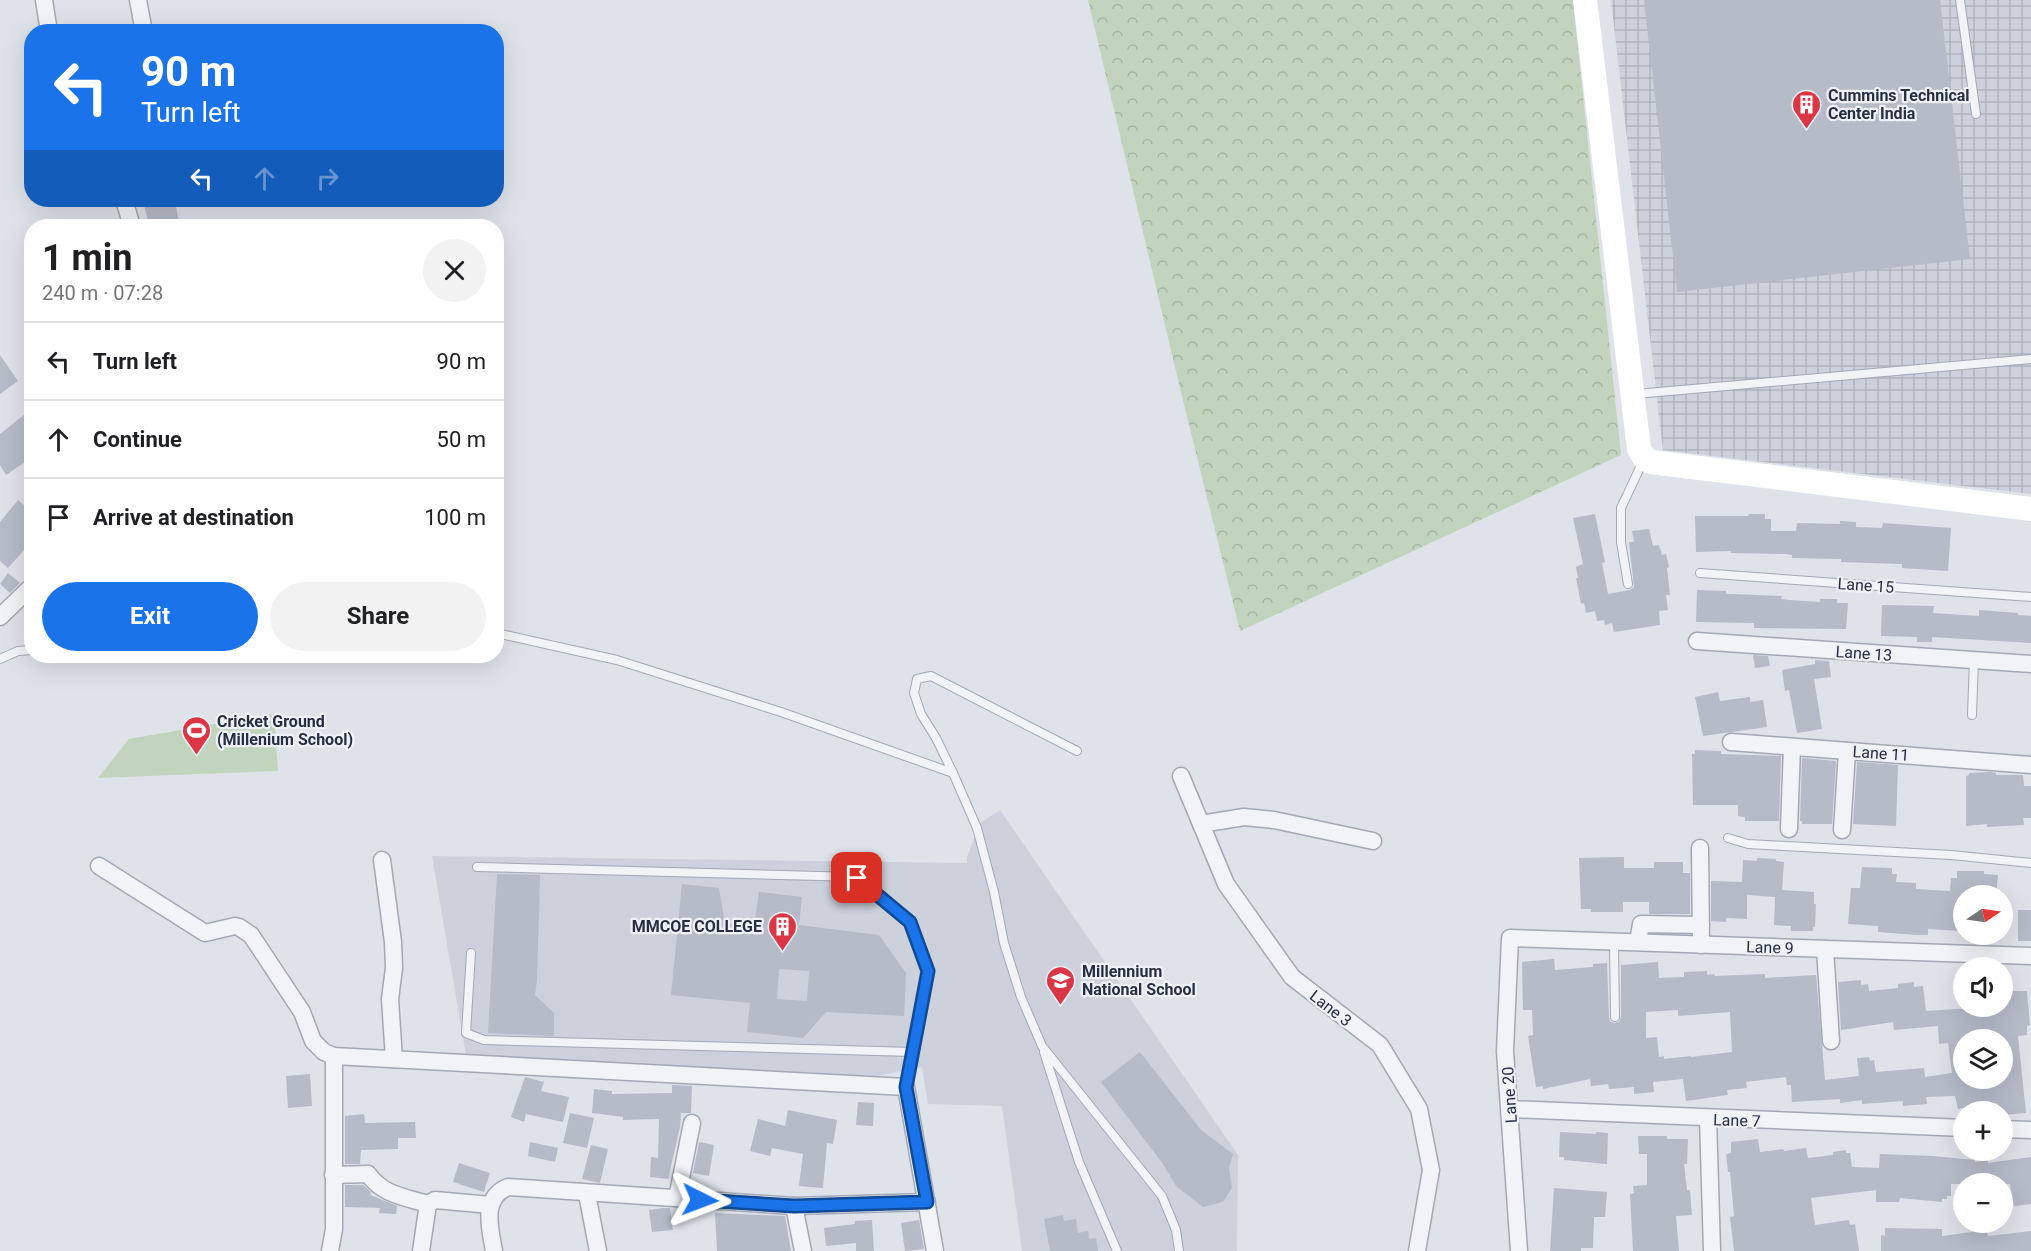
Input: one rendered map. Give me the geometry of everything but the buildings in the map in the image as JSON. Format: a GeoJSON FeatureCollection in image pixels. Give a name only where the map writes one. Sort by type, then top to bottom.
{"type":"FeatureCollection","features":[{"type":"Feature","properties":{"kind":"street"},"geometry":{"type":"LineString","coordinates":[[44,0],[48,24]]}},
{"type":"Feature","properties":{"kind":"street"},"geometry":{"type":"LineString","coordinates":[[138,0],[142,24]]}},
{"type":"Feature","properties":{"kind":"street"},"geometry":{"type":"LineString","coordinates":[[1585,0],[1632,395],[1639,448],[1645,459],[1651,462],[2031,509]]}},
{"type":"Feature","properties":{"kind":"street"},"geometry":{"type":"LineString","coordinates":[[0,618],[24,594]]}},
{"type":"Feature","properties":{"kind":"street"},"geometry":{"type":"LineString","coordinates":[[0,618],[24,604]]}},
{"type":"Feature","properties":{"kind":"street","name":"Lane 13"},"geometry":{"type":"LineString","coordinates":[[1697,641],[2031,664]]}},
{"type":"Feature","properties":{"kind":"street","name":"Lane 11"},"geometry":{"type":"LineString","coordinates":[[1731,742],[2031,765]]}},
{"type":"Feature","properties":{"kind":"street"},"geometry":{"type":"LineString","coordinates":[[1789,830],[1792,747]]}},
{"type":"Feature","properties":{"kind":"street"},"geometry":{"type":"LineString","coordinates":[[1842,830],[1847,751]]}},
{"type":"Feature","properties":{"kind":"street","name":"Lane 3"},"geometry":{"type":"LineString","coordinates":[[1181,776],[1226,884],[1292,977],[1380,1045],[1419,1109],[1431,1170],[1417,1251]]}},
{"type":"Feature","properties":{"kind":"street"},"geometry":{"type":"LineString","coordinates":[[1201,824],[1244,817],[1305,825],[1373,841]]}},
{"type":"Feature","properties":{"kind":"street"},"geometry":{"type":"LineString","coordinates":[[1700,848],[1701,945]]}},
{"type":"Feature","properties":{"kind":"street"},"geometry":{"type":"LineString","coordinates":[[382,860],[393,942],[394,968],[390,999],[394,1059]]}},
{"type":"Feature","properties":{"kind":"street"},"geometry":{"type":"LineString","coordinates":[[99,866],[205,933],[235,926],[251,936],[302,1012],[313,1041],[324,1052],[334,1056],[906,1087],[935,1251]]}},
{"type":"Feature","properties":{"kind":"street"},"geometry":{"type":"LineString","coordinates":[[1638,942],[1641,924],[1701,925]]}},
{"type":"Feature","properties":{"kind":"street","name":"Lane 9"},"geometry":{"type":"LineString","coordinates":[[1510,938],[2031,956]]}},
{"type":"Feature","properties":{"kind":"street","name":"Lane 20"},"geometry":{"type":"LineString","coordinates":[[1510,938],[1505,1051],[1519,1251]]}},
{"type":"Feature","properties":{"kind":"street"},"geometry":{"type":"LineString","coordinates":[[1825,949],[1831,1041]]}},
{"type":"Feature","properties":{"kind":"street"},"geometry":{"type":"LineString","coordinates":[[330,1251],[334,1229],[334,1056]]}},
{"type":"Feature","properties":{"kind":"street","name":"Lane 7"},"geometry":{"type":"LineString","coordinates":[[1510,1109],[1953,1128]]}},
{"type":"Feature","properties":{"kind":"street"},"geometry":{"type":"LineString","coordinates":[[1708,1118],[1712,1251]]}},
{"type":"Feature","properties":{"kind":"street"},"geometry":{"type":"LineString","coordinates":[[677,1198],[692,1123]]}},
{"type":"Feature","properties":{"kind":"street"},"geometry":{"type":"LineString","coordinates":[[2013,1129],[2031,1130]]}},
{"type":"Feature","properties":{"kind":"street"},"geometry":{"type":"LineString","coordinates":[[333,1176],[368,1174],[376,1185],[387,1192],[428,1203],[435,1200],[490,1205]]}},
{"type":"Feature","properties":{"kind":"street"},"geometry":{"type":"LineString","coordinates":[[494,1251],[488,1219],[490,1205],[501,1190],[508,1187],[794,1206],[927,1202]]}},
{"type":"Feature","properties":{"kind":"street"},"geometry":{"type":"LineString","coordinates":[[587,1194],[598,1251]]}},
{"type":"Feature","properties":{"kind":"street"},"geometry":{"type":"LineString","coordinates":[[421,1251],[428,1203]]}},
{"type":"Feature","properties":{"kind":"street"},"geometry":{"type":"LineString","coordinates":[[794,1206],[803,1251]]}},
{"type":"Feature","properties":{"kind":"lane"},"geometry":{"type":"LineString","coordinates":[[1960,0],[1976,114]]}},
{"type":"Feature","properties":{"kind":"lane"},"geometry":{"type":"LineString","coordinates":[[1632,395],[2031,359]]}},
{"type":"Feature","properties":{"kind":"lane"},"geometry":{"type":"LineString","coordinates":[[1628,584],[1621,542],[1621,508],[1645,459]]}},
{"type":"Feature","properties":{"kind":"lane","name":"Lane 15"},"geometry":{"type":"LineString","coordinates":[[1700,573],[2031,597]]}},
{"type":"Feature","properties":{"kind":"lane"},"geometry":{"type":"LineString","coordinates":[[504,635],[617,660],[781,712],[953,773]]}},
{"type":"Feature","properties":{"kind":"lane"},"geometry":{"type":"LineString","coordinates":[[0,659],[24,651]]}},
{"type":"Feature","properties":{"kind":"lane"},"geometry":{"type":"LineString","coordinates":[[1972,716],[1974,660]]}},
{"type":"Feature","properties":{"kind":"lane"},"geometry":{"type":"LineString","coordinates":[[1077,751],[931,676],[917,679],[914,693],[921,714],[936,738],[977,828],[994,892],[1004,943],[1021,997],[1042,1046],[1079,1162],[1117,1251]]}},
{"type":"Feature","properties":{"kind":"lane"},"geometry":{"type":"LineString","coordinates":[[1728,838],[1748,843],[2031,862]]}},
{"type":"Feature","properties":{"kind":"lane"},"geometry":{"type":"LineString","coordinates":[[477,867],[857,878],[910,922],[928,971],[906,1087]]}},
{"type":"Feature","properties":{"kind":"lane"},"geometry":{"type":"LineString","coordinates":[[1614,942],[1615,1017]]}},
{"type":"Feature","properties":{"kind":"lane"},"geometry":{"type":"LineString","coordinates":[[471,953],[466,1033],[484,1040],[913,1052]]}},
{"type":"Feature","properties":{"kind":"lane"},"geometry":{"type":"LineString","coordinates":[[1042,1046],[1162,1196],[1176,1230],[1179,1251]]}},
{"type":"Feature","properties":{"kind":"shaded area"},"geometry":{"type":"Polygon","coordinates":[[[1611,0],[2031,0],[2031,494],[1663,450],[1611,0]]]}},
{"type":"Feature","properties":{"kind":"shaded area"},"geometry":{"type":"Polygon","coordinates":[[[1000,810],[1238,1155],[1237,1251],[1022,1251],[1002,1106],[928,1104],[922,1067],[877,1076],[466,1055],[432,856],[967,863],[967,857],[980,823],[1000,810]]]}},
{"type":"Feature","properties":{"kind":"green space"},"geometry":{"type":"Polygon","coordinates":[[[1088,0],[1573,0],[1621,455],[1240,631],[1088,0]]]}},
{"type":"Feature","properties":{"kind":"green space","name":"Cricket Ground (Millenium School)"},"geometry":{"type":"Polygon","coordinates":[[[274,714],[278,771],[98,778],[129,739],[274,714]]]}},
{"type":"Feature","properties":{"kind":"place","name":"Cummins Technical Center India"},"geometry":{"type":"Point","coordinates":[1807,130]}},
{"type":"Feature","properties":{"kind":"place","name":"Cricket Ground (Millenium School)"},"geometry":{"type":"Point","coordinates":[196,756]}},
{"type":"Feature","properties":{"kind":"place","name":"MMCOE COLLEGE"},"geometry":{"type":"Point","coordinates":[783,952]}},
{"type":"Feature","properties":{"kind":"place","name":"Millennium National School"},"geometry":{"type":"Point","coordinates":[1061,1006]}},
{"type":"Feature","properties":{"kind":"route"},"geometry":{"type":"LineString","coordinates":[[700,1200],[794,1206],[927,1202],[906,1087],[928,971],[910,922],[857,878]]}}]}
